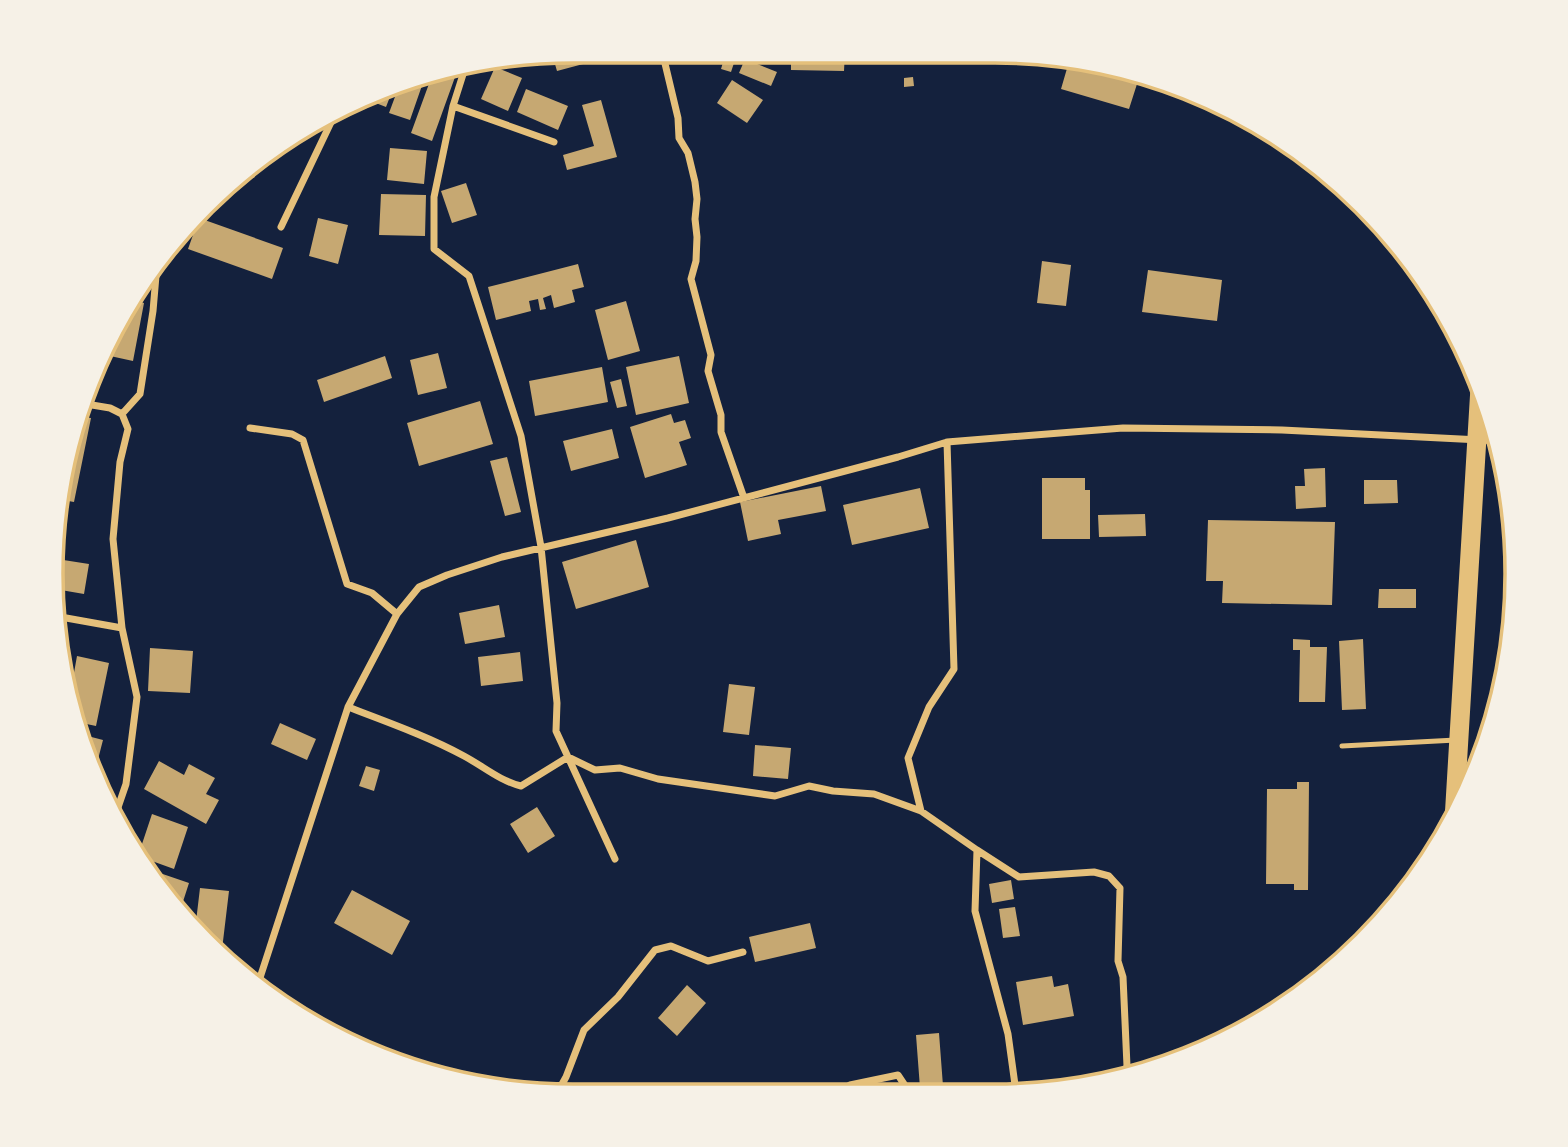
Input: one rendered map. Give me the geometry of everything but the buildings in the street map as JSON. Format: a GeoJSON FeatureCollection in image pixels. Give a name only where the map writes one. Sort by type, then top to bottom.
{"type":"FeatureCollection","features":[{"type":"Feature","properties":{"kind":"highway"},"geometry":{"type":"LineString","coordinates":[[1456,790],[1479,412]]}},
{"type":"Feature","properties":{"kind":"street"},"geometry":{"type":"LineString","coordinates":[[665,63],[678,118],[679,138],[688,153],[695,182],[697,237],[696,261],[691,279],[711,355],[708,371],[721,415],[721,432],[744,498]]}},
{"type":"Feature","properties":{"kind":"street"},"geometry":{"type":"LineString","coordinates":[[463,75],[453,106],[434,197],[434,249],[469,276],[521,436],[541,547],[556,703],[556,731],[615,859]]}},
{"type":"Feature","properties":{"kind":"street"},"geometry":{"type":"LineString","coordinates":[[453,106],[554,142]]}},
{"type":"Feature","properties":{"kind":"street"},"geometry":{"type":"LineString","coordinates":[[281,227],[330,125]]}},
{"type":"Feature","properties":{"kind":"street"},"geometry":{"type":"LineString","coordinates":[[122,414],[140,394],[156,281]]}},
{"type":"Feature","properties":{"kind":"street"},"geometry":{"type":"LineString","coordinates":[[92,405],[110,408],[122,414],[128,429],[120,462],[113,539],[122,628],[137,697],[125,784],[119,804]]}},
{"type":"Feature","properties":{"kind":"street"},"geometry":{"type":"LineString","coordinates":[[250,428],[292,434],[303,440],[347,584],[372,593],[397,614]]}},
{"type":"Feature","properties":{"kind":"street"},"geometry":{"type":"LineString","coordinates":[[260,977],[348,707],[397,614],[419,587],[472,565],[744,498],[947,442],[1123,428],[1282,430],[1488,440]]}},
{"type":"Feature","properties":{"kind":"street"},"geometry":{"type":"LineString","coordinates":[[921,811],[908,758],[929,707],[954,669],[947,442]]}},
{"type":"Feature","properties":{"kind":"street"},"geometry":{"type":"LineString","coordinates":[[65,618],[122,628]]}},
{"type":"Feature","properties":{"kind":"street"},"geometry":{"type":"LineString","coordinates":[[348,707],[431,740],[465,756],[509,783],[521,786],[568,757]]}},
{"type":"Feature","properties":{"kind":"street"},"geometry":{"type":"LineString","coordinates":[[568,757],[595,770],[620,768],[658,779],[775,796],[809,786],[874,794],[921,811],[1018,877],[1094,872],[1110,876],[1120,888],[1118,961],[1123,977],[1126,1067]]}},
{"type":"Feature","properties":{"kind":"street"},"geometry":{"type":"LineString","coordinates":[[978,850],[975,911],[1008,1034],[1015,1083]]}},
{"type":"Feature","properties":{"kind":"street"},"geometry":{"type":"LineString","coordinates":[[562,1084],[584,1030],[618,997],[655,950],[671,946],[708,961],[743,952]]}},
{"type":"Feature","properties":{"kind":"street"},"geometry":{"type":"LineString","coordinates":[[854,1084],[898,1074],[904,1084]]}},
{"type":"Feature","properties":{"kind":"lane"},"geometry":{"type":"LineString","coordinates":[[1342,746],[1460,740]]}}]}
